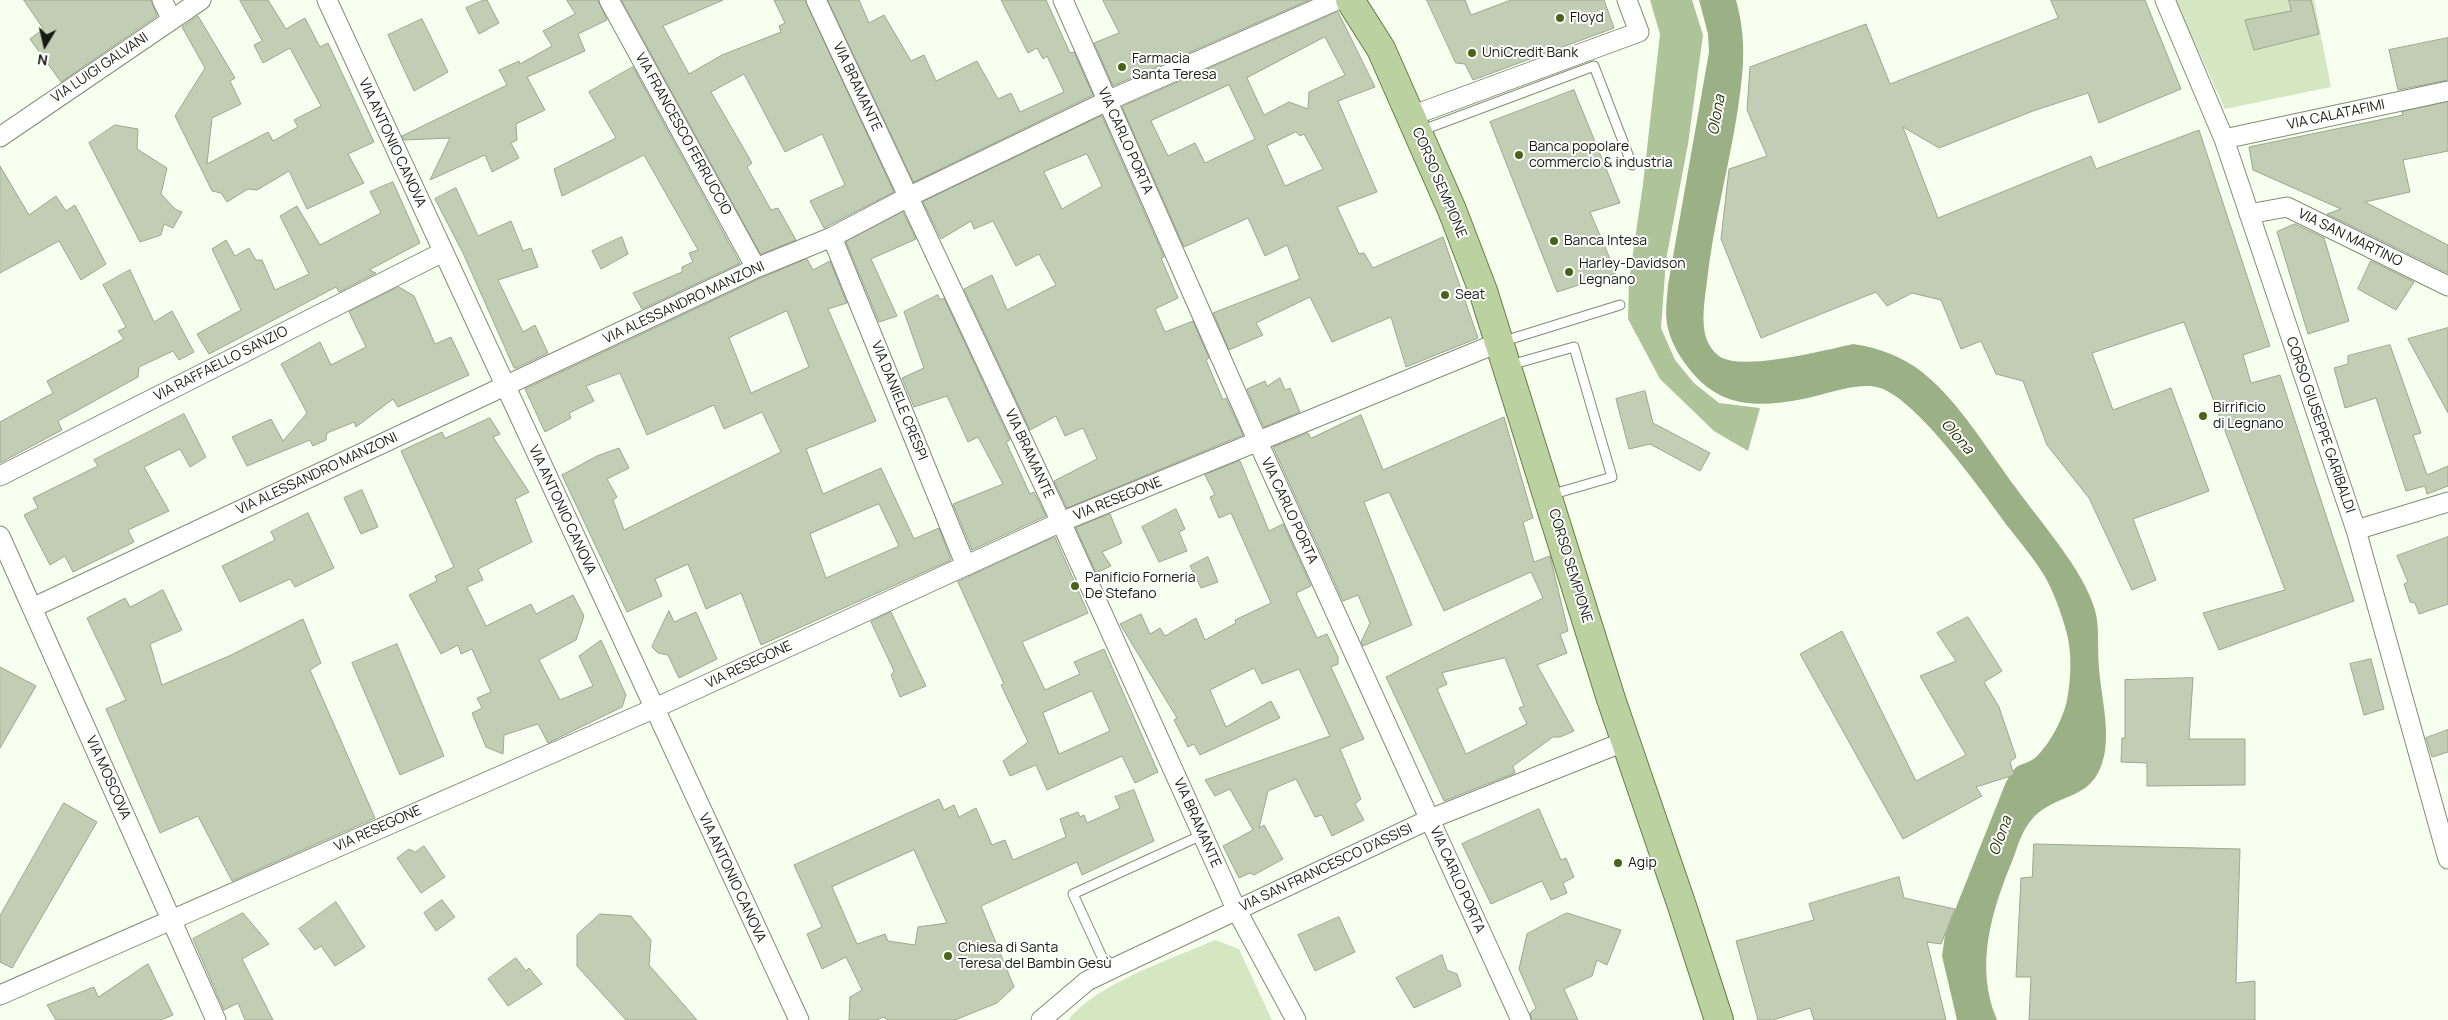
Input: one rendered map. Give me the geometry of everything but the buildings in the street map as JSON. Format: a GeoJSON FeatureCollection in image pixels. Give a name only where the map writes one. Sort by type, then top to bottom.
{"type":"FeatureCollection","features":[{"type":"Feature","properties":{"kind":"main road","name":"CORSO SEMPIONE"},"geometry":{"type":"LineString","coordinates":[[1350,0],[1381,50],[1452,210],[1504,354],[1626,741],[1719,1020]]}},
{"type":"Feature","properties":{"kind":"main road","name":"CORSO SEMPIONE"},"geometry":{"type":"LineString","coordinates":[[1367,0],[1381,50]]}},
{"type":"Feature","properties":{"kind":"street"},"geometry":{"type":"LineString","coordinates":[[162,0],[172,20]]}},
{"type":"Feature","properties":{"kind":"street","name":"VIA LUIGI GALVANI"},"geometry":{"type":"LineString","coordinates":[[2,129],[201,0]]}},
{"type":"Feature","properties":{"kind":"street","name":"VIA ANTONIO CANOVA"},"geometry":{"type":"LineString","coordinates":[[327,0],[653,709],[799,1020]]}},
{"type":"Feature","properties":{"kind":"street","name":"VIA FRANCESCO FERRUCCIO"},"geometry":{"type":"LineString","coordinates":[[609,0],[756,268]]}},
{"type":"Feature","properties":{"kind":"street","name":"VIA BRAMANTE"},"geometry":{"type":"LineString","coordinates":[[816,0],[1061,522],[1236,911],[1296,1020]]}},
{"type":"Feature","properties":{"kind":"street","name":"VIA CARLO PORTA"},"geometry":{"type":"LineString","coordinates":[[1063,0],[1258,442],[1521,1020]]}},
{"type":"Feature","properties":{"kind":"street","name":"VIA ALESSANDRO MANZONI"},"geometry":{"type":"LineString","coordinates":[[32,608],[756,268],[832,237],[908,197],[1107,100],[1337,0]]}},
{"type":"Feature","properties":{"kind":"street","name":"CORSO SEMPIONE"},"geometry":{"type":"LineString","coordinates":[[1414,124],[1639,32],[1627,0]]}},
{"type":"Feature","properties":{"kind":"street","name":"CORSO GIUSEPPE GARIBALDI"},"geometry":{"type":"LineString","coordinates":[[2165,0],[2224,139],[2356,530],[2448,859]]}},
{"type":"Feature","properties":{"kind":"street","name":"VIA CALATAFIMI"},"geometry":{"type":"LineString","coordinates":[[2224,139],[2448,91]]}},
{"type":"Feature","properties":{"kind":"street","name":"VIA SAN MARTINO"},"geometry":{"type":"LineString","coordinates":[[2249,214],[2287,207],[2448,286]]}},
{"type":"Feature","properties":{"kind":"street","name":"VIA DANIELE CRESPI"},"geometry":{"type":"LineString","coordinates":[[832,237],[966,566]]}},
{"type":"Feature","properties":{"kind":"street","name":"VIA RAFFAELLO SANZIO"},"geometry":{"type":"LineString","coordinates":[[0,476],[443,252]]}},
{"type":"Feature","properties":{"kind":"street","name":"VIA RESEGONE"},"geometry":{"type":"LineString","coordinates":[[0,996],[653,709],[1061,522],[1258,442],[1504,354]]}},
{"type":"Feature","properties":{"kind":"street"},"geometry":{"type":"LineString","coordinates":[[2356,530],[2448,502]]}},
{"type":"Feature","properties":{"kind":"street","name":"VIA MOSCOVA"},"geometry":{"type":"LineString","coordinates":[[0,536],[216,1020]]}},
{"type":"Feature","properties":{"kind":"street","name":"VIA SAN FRANCESCO D'ASSISI"},"geometry":{"type":"LineString","coordinates":[[1041,1020],[1088,981],[1116,967],[1430,819],[1626,741]]}},
{"type":"Feature","properties":{"kind":"lane"},"geometry":{"type":"LineString","coordinates":[[1414,124],[1594,66],[1632,164]]}},
{"type":"Feature","properties":{"kind":"lane"},"geometry":{"type":"LineString","coordinates":[[1504,354],[1620,305]]}},
{"type":"Feature","properties":{"kind":"lane"},"geometry":{"type":"LineString","coordinates":[[1504,354],[1574,347],[1612,477],[1549,495]]}},
{"type":"Feature","properties":{"kind":"lane"},"geometry":{"type":"LineString","coordinates":[[1116,967],[1102,957],[1073,894],[1202,835]]}},
{"type":"Feature","properties":{"kind":"shaded area"},"geometry":{"type":"Polygon","coordinates":[[[1650,0],[1692,0],[1703,35],[1688,144],[1666,260],[1661,328],[1675,360],[1694,383],[1719,403],[1760,408],[1748,451],[1714,431],[1660,379],[1628,319],[1629,281],[1643,184],[1660,34],[1650,0]]]}},
{"type":"Feature","properties":{"kind":"shaded area"},"geometry":{"type":"Polygon","coordinates":[[[2175,0],[2314,0],[2331,87],[2225,109],[2175,0]]]}},
{"type":"Feature","properties":{"kind":"shaded area"},"geometry":{"type":"Polygon","coordinates":[[[1215,940],[1239,949],[1272,1020],[1068,1020],[1081,1007],[1116,983],[1215,940]]]}},
{"type":"Feature","properties":{"kind":"water","name":"Olona"},"geometry":{"type":"Polygon","coordinates":[[[1699,0],[1736,0],[1743,48],[1737,116],[1712,247],[1705,296],[1704,327],[1710,346],[1719,356],[1745,362],[1805,355],[1853,344],[1889,354],[1915,367],[1936,384],[1961,412],[2071,563],[2089,594],[2095,610],[2105,720],[2105,751],[2100,768],[2094,779],[2076,794],[2043,809],[2033,818],[2019,843],[1998,898],[1988,938],[1987,979],[1990,1000],[1997,1020],[1957,1020],[1942,956],[1945,935],[2006,782],[2016,767],[2033,759],[2041,752],[2051,739],[2062,715],[2067,700],[2070,675],[2070,650],[2065,627],[2051,589],[2032,557],[1949,450],[1913,410],[1895,396],[1880,388],[1862,386],[1786,402],[1754,404],[1739,402],[1712,390],[1699,380],[1678,352],[1668,330],[1666,305],[1709,52],[1708,34],[1699,0]]]}},
{"type":"Feature","properties":{"kind":"place","name":"Floyd"},"geometry":{"type":"Point","coordinates":[1560,18]}},
{"type":"Feature","properties":{"kind":"place","name":"UniCredit Bank"},"geometry":{"type":"Point","coordinates":[1472,53]}},
{"type":"Feature","properties":{"kind":"place","name":"Farmacia Santa Teresa"},"geometry":{"type":"Point","coordinates":[1122,67]}},
{"type":"Feature","properties":{"kind":"place","name":"Banca popolare commercio & industria"},"geometry":{"type":"Point","coordinates":[1519,155]}},
{"type":"Feature","properties":{"kind":"place","name":"Banca Intesa"},"geometry":{"type":"Point","coordinates":[1554,241]}},
{"type":"Feature","properties":{"kind":"place","name":"Harley-Davidson Legnano"},"geometry":{"type":"Point","coordinates":[1569,272]}},
{"type":"Feature","properties":{"kind":"place","name":"Seat"},"geometry":{"type":"Point","coordinates":[1445,295]}},
{"type":"Feature","properties":{"kind":"place","name":"Birrificio di Legnano"},"geometry":{"type":"Point","coordinates":[2203,416]}},
{"type":"Feature","properties":{"kind":"place","name":"Panificio Forneria De Stefano"},"geometry":{"type":"Point","coordinates":[1075,586]}},
{"type":"Feature","properties":{"kind":"place","name":"Agip"},"geometry":{"type":"Point","coordinates":[1618,863]}},
{"type":"Feature","properties":{"kind":"place","name":"Chiesa di Santa Teresa del Bambin Gesù"},"geometry":{"type":"Point","coordinates":[948,956]}}]}
